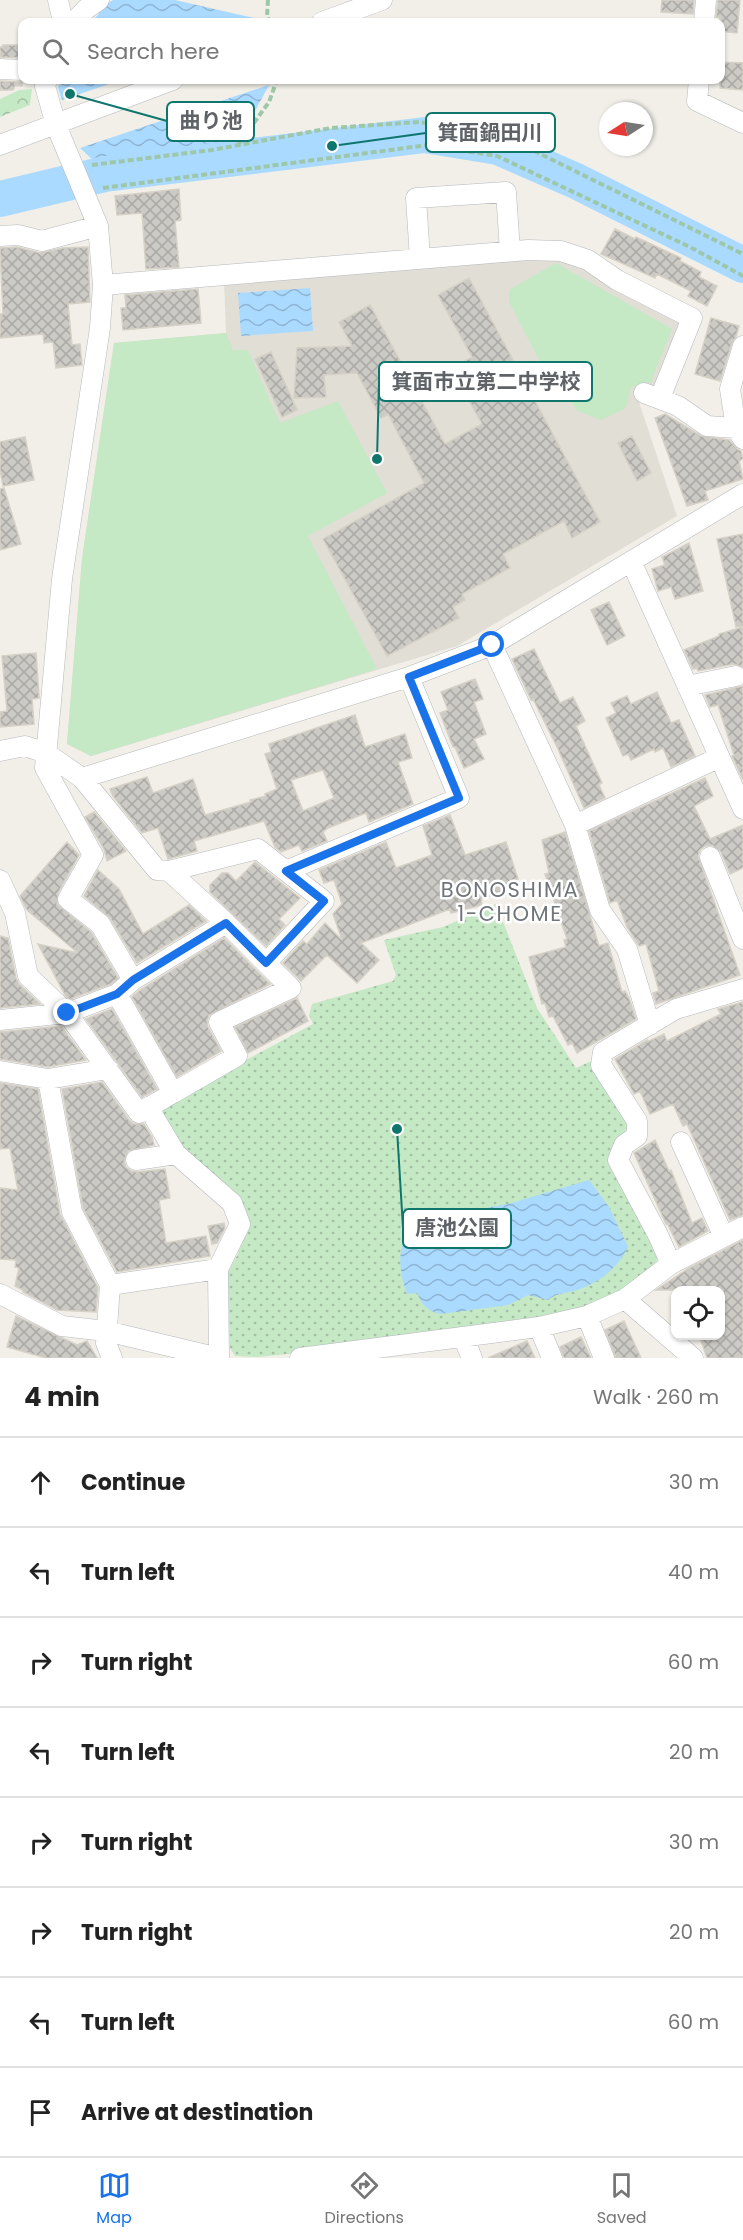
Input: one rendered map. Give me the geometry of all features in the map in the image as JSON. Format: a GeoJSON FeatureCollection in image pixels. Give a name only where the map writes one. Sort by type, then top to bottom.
{"type":"FeatureCollection","features":[{"type":"Feature","properties":{"kind":"street"},"geometry":{"type":"LineString","coordinates":[[58,0],[62,18]]}},
{"type":"Feature","properties":{"kind":"street"},"geometry":{"type":"LineString","coordinates":[[78,18],[99,0]]}},
{"type":"Feature","properties":{"kind":"street"},"geometry":{"type":"LineString","coordinates":[[333,18],[382,0]]}},
{"type":"Feature","properties":{"kind":"street"},"geometry":{"type":"LineString","coordinates":[[704,18],[706,0]]}},
{"type":"Feature","properties":{"kind":"street"},"geometry":{"type":"LineString","coordinates":[[0,69],[18,70]]}},
{"type":"Feature","properties":{"kind":"street"},"geometry":{"type":"LineString","coordinates":[[46,84],[56,124],[82,168],[91,189],[98,226],[103,285],[100,328],[62,579],[45,768],[93,855],[68,899],[100,924],[133,980]]}},
{"type":"Feature","properties":{"kind":"street"},"geometry":{"type":"LineString","coordinates":[[0,145],[162,84]]}},
{"type":"Feature","properties":{"kind":"street"},"geometry":{"type":"LineString","coordinates":[[699,84],[697,101],[743,123]]}},
{"type":"Feature","properties":{"kind":"street"},"geometry":{"type":"LineString","coordinates":[[420,259],[416,198],[506,192],[510,251]]}},
{"type":"Feature","properties":{"kind":"street"},"geometry":{"type":"LineString","coordinates":[[0,236],[18,235],[42,241],[98,226]]}},
{"type":"Feature","properties":{"kind":"street"},"geometry":{"type":"LineString","coordinates":[[103,285],[510,251],[561,251],[588,260],[617,280],[692,318],[652,396],[678,406],[706,426],[740,434],[730,389],[743,346]]}},
{"type":"Feature","properties":{"kind":"street"},"geometry":{"type":"LineString","coordinates":[[82,778],[409,677],[492,645],[743,494]]}},
{"type":"Feature","properties":{"kind":"street"},"geometry":{"type":"LineString","coordinates":[[631,561],[743,809]]}},
{"type":"Feature","properties":{"kind":"street"},"geometry":{"type":"LineString","coordinates":[[492,645],[576,825],[600,910],[627,949],[650,1025]]}},
{"type":"Feature","properties":{"kind":"street"},"geometry":{"type":"LineString","coordinates":[[687,686],[736,676]]}},
{"type":"Feature","properties":{"kind":"street"},"geometry":{"type":"LineString","coordinates":[[286,871],[459,798],[409,677]]}},
{"type":"Feature","properties":{"kind":"street"},"geometry":{"type":"LineString","coordinates":[[0,751],[25,746],[46,753],[82,778],[158,870],[169,871],[258,849],[324,901],[266,963]]}},
{"type":"Feature","properties":{"kind":"street"},"geometry":{"type":"LineString","coordinates":[[576,825],[718,758]]}},
{"type":"Feature","properties":{"kind":"street"},"geometry":{"type":"LineString","coordinates":[[710,857],[743,939]]}},
{"type":"Feature","properties":{"kind":"street"},"geometry":{"type":"LineString","coordinates":[[0,880],[15,913],[28,976],[67,1013],[139,1113],[237,1056],[219,1022],[291,988],[226,923],[169,871]]}},
{"type":"Feature","properties":{"kind":"street"},"geometry":{"type":"LineString","coordinates":[[0,1020],[67,1013],[117,994],[133,980],[226,923]]}},
{"type":"Feature","properties":{"kind":"street"},"geometry":{"type":"LineString","coordinates":[[671,1264],[618,1160],[624,1145],[637,1136],[638,1121],[601,1065],[603,1052],[676,1009],[743,988]]}},
{"type":"Feature","properties":{"kind":"street"},"geometry":{"type":"LineString","coordinates":[[117,994],[173,1093]]}},
{"type":"Feature","properties":{"kind":"street"},"geometry":{"type":"LineString","coordinates":[[0,1071],[48,1079],[108,1069]]}},
{"type":"Feature","properties":{"kind":"street"},"geometry":{"type":"LineString","coordinates":[[48,1079],[72,1212],[110,1286],[106,1343],[112,1358]]}},
{"type":"Feature","properties":{"kind":"street"},"geometry":{"type":"LineString","coordinates":[[0,1294],[62,1326],[106,1331],[219,1358],[218,1269],[240,1224],[232,1203],[176,1154],[148,1107]]}},
{"type":"Feature","properties":{"kind":"street"},"geometry":{"type":"LineString","coordinates":[[681,1142],[724,1236]]}},
{"type":"Feature","properties":{"kind":"street"},"geometry":{"type":"LineString","coordinates":[[136,1160],[176,1154]]}},
{"type":"Feature","properties":{"kind":"street"},"geometry":{"type":"LineString","coordinates":[[300,1358],[399,1352],[463,1337],[539,1327],[587,1316],[625,1299],[671,1264],[743,1227]]}},
{"type":"Feature","properties":{"kind":"street"},"geometry":{"type":"LineString","coordinates":[[110,1286],[218,1269]]}},
{"type":"Feature","properties":{"kind":"street"},"geometry":{"type":"LineString","coordinates":[[625,1299],[693,1358]]}},
{"type":"Feature","properties":{"kind":"street"},"geometry":{"type":"LineString","coordinates":[[587,1316],[604,1358]]}},
{"type":"Feature","properties":{"kind":"street"},"geometry":{"type":"LineString","coordinates":[[539,1327],[552,1358]]}},
{"type":"Feature","properties":{"kind":"street"},"geometry":{"type":"LineString","coordinates":[[463,1337],[472,1358]]}},
{"type":"Feature","properties":{"kind":"path"},"geometry":{"type":"LineString","coordinates":[[268,0],[268,18]]}},
{"type":"Feature","properties":{"kind":"path"},"geometry":{"type":"LineString","coordinates":[[237,145],[269,102],[276,84]]}},
{"type":"Feature","properties":{"kind":"path"},"geometry":{"type":"LineString","coordinates":[[82,168],[237,145],[331,128],[419,122],[500,134],[743,254]]}},
{"type":"Feature","properties":{"kind":"path"},"geometry":{"type":"LineString","coordinates":[[91,189],[104,198]]}},
{"type":"Feature","properties":{"kind":"shaded area"},"geometry":{"type":"Polygon","coordinates":[[[528,256],[577,263],[679,321],[680,330],[661,381],[652,388],[643,386],[639,402],[677,516],[457,646],[91,756],[67,744],[82,559],[114,343],[226,333],[224,280],[372,273],[528,256]]]}},
{"type":"Feature","properties":{"kind":"green space"},"geometry":{"type":"Polygon","coordinates":[[[32,89],[30,105],[0,117],[0,99],[19,90],[32,89]]]}},
{"type":"Feature","properties":{"kind":"green space"},"geometry":{"type":"Polygon","coordinates":[[[556,263],[672,329],[651,382],[631,387],[626,408],[601,420],[576,410],[562,383],[553,387],[509,302],[509,290],[556,263]]]}},
{"type":"Feature","properties":{"kind":"green space"},"geometry":{"type":"Polygon","coordinates":[[[226,333],[233,350],[248,350],[280,423],[338,401],[387,493],[308,536],[377,669],[91,756],[67,744],[82,559],[114,343],[226,333]]]}},
{"type":"Feature","properties":{"kind":"green space"},"geometry":{"type":"Polygon","coordinates":[[[496,904],[537,1008],[576,1068],[591,1061],[633,1121],[615,1144],[654,1238],[657,1261],[623,1288],[585,1307],[557,1317],[297,1353],[258,1357],[235,1356],[230,1348],[227,1274],[238,1254],[243,1234],[244,1214],[182,1154],[159,1118],[166,1103],[313,1024],[309,1015],[312,1004],[393,981],[396,975],[384,940],[443,927],[496,904]]]}},
{"type":"Feature","properties":{"kind":"water"},"geometry":{"type":"Polygon","coordinates":[[[113,0],[175,0],[253,18],[95,18],[99,14],[97,10],[113,0]]]}},
{"type":"Feature","properties":{"kind":"water"},"geometry":{"type":"Polygon","coordinates":[[[59,84],[109,84],[62,100],[59,84]]]}},
{"type":"Feature","properties":{"kind":"water"},"geometry":{"type":"Polygon","coordinates":[[[269,85],[255,111],[226,144],[94,161],[80,148],[269,85]]]}},
{"type":"Feature","properties":{"kind":"water"},"geometry":{"type":"Polygon","coordinates":[[[310,288],[313,331],[241,336],[238,293],[310,288]]]}},
{"type":"Feature","properties":{"kind":"water"},"geometry":{"type":"Polygon","coordinates":[[[589,1180],[609,1207],[628,1247],[618,1263],[604,1276],[588,1286],[556,1295],[548,1300],[528,1295],[508,1305],[441,1314],[426,1307],[417,1293],[407,1294],[401,1274],[402,1245],[411,1228],[419,1220],[508,1204],[589,1180]]]}},
{"type":"Feature","properties":{"kind":"building"},"geometry":{"type":"Polygon","coordinates":[[[662,0],[694,0],[693,14],[661,12],[662,0]]]}},
{"type":"Feature","properties":{"kind":"building"},"geometry":{"type":"Polygon","coordinates":[[[718,0],[740,0],[737,33],[725,32],[725,18],[716,17],[718,0]]]}},
{"type":"Feature","properties":{"kind":"building"},"geometry":{"type":"Polygon","coordinates":[[[3,45],[18,45],[18,58],[0,57],[0,47],[3,45]]]}},
{"type":"Feature","properties":{"kind":"building"},"geometry":{"type":"Polygon","coordinates":[[[725,62],[743,63],[743,90],[720,88],[720,84],[725,84],[725,62]]]}},
{"type":"Feature","properties":{"kind":"building"},"geometry":{"type":"Polygon","coordinates":[[[0,81],[22,84],[22,86],[15,86],[13,90],[0,90],[0,81]]]}},
{"type":"Feature","properties":{"kind":"building"},"geometry":{"type":"Polygon","coordinates":[[[179,189],[181,220],[175,221],[179,267],[146,269],[142,213],[117,215],[115,196],[179,189]]]}},
{"type":"Feature","properties":{"kind":"building"},"geometry":{"type":"Polygon","coordinates":[[[615,229],[681,258],[680,261],[701,272],[699,277],[717,286],[707,306],[688,296],[691,291],[657,274],[655,278],[601,254],[615,229]]]}},
{"type":"Feature","properties":{"kind":"building"},"geometry":{"type":"Polygon","coordinates":[[[17,247],[40,253],[63,248],[88,247],[90,302],[68,304],[72,345],[80,344],[82,365],[56,368],[53,342],[44,343],[43,334],[0,338],[0,314],[3,314],[0,248],[17,247]]]}},
{"type":"Feature","properties":{"kind":"building"},"geometry":{"type":"Polygon","coordinates":[[[469,278],[600,522],[572,538],[564,521],[503,554],[510,568],[462,594],[465,600],[453,607],[459,618],[387,656],[323,539],[424,483],[388,414],[381,418],[357,373],[324,375],[326,397],[294,398],[297,348],[352,346],[339,322],[370,305],[445,444],[482,424],[451,369],[472,357],[438,295],[469,278]]]}},
{"type":"Feature","properties":{"kind":"building"},"geometry":{"type":"Polygon","coordinates":[[[198,289],[201,323],[123,330],[121,308],[126,308],[125,295],[198,289]]]}},
{"type":"Feature","properties":{"kind":"building"},"geometry":{"type":"Polygon","coordinates":[[[711,318],[739,326],[720,381],[695,374],[711,318]]]}},
{"type":"Feature","properties":{"kind":"building"},"geometry":{"type":"Polygon","coordinates":[[[271,352],[297,410],[282,417],[255,359],[271,352]]]}},
{"type":"Feature","properties":{"kind":"building"},"geometry":{"type":"Polygon","coordinates":[[[665,414],[701,436],[729,440],[741,451],[743,459],[739,461],[743,479],[705,491],[708,500],[687,506],[655,418],[665,414]]]}},
{"type":"Feature","properties":{"kind":"building"},"geometry":{"type":"Polygon","coordinates":[[[632,436],[651,473],[637,481],[618,443],[632,436]]]}},
{"type":"Feature","properties":{"kind":"building"},"geometry":{"type":"Polygon","coordinates":[[[25,437],[34,480],[3,486],[0,470],[0,442],[25,437]]]}},
{"type":"Feature","properties":{"kind":"building"},"geometry":{"type":"Polygon","coordinates":[[[4,488],[21,544],[0,550],[0,489],[4,488]]]}},
{"type":"Feature","properties":{"kind":"building"},"geometry":{"type":"Polygon","coordinates":[[[743,534],[743,626],[736,627],[717,539],[743,534]]]}},
{"type":"Feature","properties":{"kind":"building"},"geometry":{"type":"Polygon","coordinates":[[[689,543],[703,591],[675,599],[671,587],[658,591],[652,569],[665,565],[662,557],[689,543]]]}},
{"type":"Feature","properties":{"kind":"building"},"geometry":{"type":"Polygon","coordinates":[[[609,602],[625,636],[607,645],[591,610],[609,602]]]}},
{"type":"Feature","properties":{"kind":"building"},"geometry":{"type":"Polygon","coordinates":[[[743,627],[743,667],[734,664],[698,671],[697,668],[693,669],[684,650],[719,636],[719,634],[743,627]]]}},
{"type":"Feature","properties":{"kind":"building"},"geometry":{"type":"Polygon","coordinates":[[[534,649],[560,703],[573,697],[585,721],[576,726],[602,783],[599,785],[605,798],[584,808],[558,749],[512,659],[534,649]]]}},
{"type":"Feature","properties":{"kind":"building"},"geometry":{"type":"Polygon","coordinates":[[[36,653],[39,698],[32,699],[34,724],[0,727],[0,712],[7,711],[2,656],[36,653]]]}},
{"type":"Feature","properties":{"kind":"building"},"geometry":{"type":"Polygon","coordinates":[[[475,679],[483,699],[474,702],[486,734],[474,739],[484,759],[464,768],[440,713],[448,710],[441,692],[475,679]]]}},
{"type":"Feature","properties":{"kind":"building"},"geometry":{"type":"Polygon","coordinates":[[[743,686],[743,780],[732,756],[734,755],[718,705],[710,707],[705,695],[743,686]]]}},
{"type":"Feature","properties":{"kind":"building"},"geometry":{"type":"Polygon","coordinates":[[[657,692],[671,723],[679,720],[695,756],[671,767],[663,748],[655,752],[654,749],[631,760],[628,754],[623,756],[606,718],[616,713],[611,703],[627,696],[631,704],[657,692]]]}},
{"type":"Feature","properties":{"kind":"building"},"geometry":{"type":"Polygon","coordinates":[[[355,715],[365,747],[405,734],[412,758],[398,762],[413,804],[369,822],[366,813],[328,828],[323,832],[327,841],[302,851],[299,845],[281,852],[275,847],[264,821],[194,841],[197,851],[168,859],[158,828],[142,833],[110,789],[147,777],[153,793],[193,779],[205,815],[251,802],[250,800],[266,796],[265,794],[277,789],[265,754],[271,752],[269,744],[355,715]],[[323,770],[291,780],[303,811],[334,798],[323,770]]]}},
{"type":"Feature","properties":{"kind":"building"},"geometry":{"type":"Polygon","coordinates":[[[705,778],[713,796],[694,806],[710,839],[743,825],[743,868],[730,874],[721,852],[712,845],[705,846],[700,850],[698,856],[740,975],[656,1004],[653,993],[659,991],[646,944],[639,946],[627,927],[617,900],[610,903],[589,831],[705,778]]]}},
{"type":"Feature","properties":{"kind":"building"},"geometry":{"type":"Polygon","coordinates":[[[94,812],[126,851],[107,861],[104,849],[85,817],[94,812]]]}},
{"type":"Feature","properties":{"kind":"building"},"geometry":{"type":"Polygon","coordinates":[[[450,815],[465,855],[506,842],[518,879],[514,880],[516,887],[481,899],[482,905],[451,913],[450,909],[361,943],[379,960],[357,983],[327,955],[301,981],[283,963],[303,941],[307,944],[325,923],[342,940],[333,914],[342,904],[334,880],[324,883],[319,870],[386,842],[396,868],[432,855],[423,826],[450,815]]]}},
{"type":"Feature","properties":{"kind":"building"},"geometry":{"type":"Polygon","coordinates":[[[565,832],[599,946],[608,943],[622,992],[625,991],[629,998],[636,1019],[577,1053],[572,1043],[568,1045],[553,1016],[549,1017],[545,1003],[542,1004],[529,957],[566,947],[564,940],[567,939],[545,874],[549,873],[542,840],[565,832]]]}},
{"type":"Feature","properties":{"kind":"building"},"geometry":{"type":"Polygon","coordinates":[[[67,842],[79,855],[58,893],[57,904],[91,932],[118,978],[111,984],[70,999],[65,995],[38,944],[78,953],[27,910],[20,896],[67,842]]]}},
{"type":"Feature","properties":{"kind":"building"},"geometry":{"type":"Polygon","coordinates":[[[255,862],[300,898],[279,919],[285,925],[266,946],[210,892],[210,885],[222,873],[228,873],[236,881],[255,862]]]}},
{"type":"Feature","properties":{"kind":"building"},"geometry":{"type":"Polygon","coordinates":[[[98,870],[119,889],[143,934],[189,905],[206,921],[137,963],[110,918],[84,896],[98,870]]]}},
{"type":"Feature","properties":{"kind":"building"},"geometry":{"type":"Polygon","coordinates":[[[0,936],[8,938],[19,984],[40,1004],[0,1008],[0,936]]]}},
{"type":"Feature","properties":{"kind":"building"},"geometry":{"type":"Polygon","coordinates":[[[224,938],[270,984],[209,1015],[208,1027],[221,1051],[177,1077],[132,997],[224,938]]]}},
{"type":"Feature","properties":{"kind":"building"},"geometry":{"type":"Polygon","coordinates":[[[297,998],[308,1021],[248,1053],[235,1027],[297,998]]]}},
{"type":"Feature","properties":{"kind":"building"},"geometry":{"type":"Polygon","coordinates":[[[743,1002],[743,1215],[730,1220],[687,1124],[683,1126],[673,1104],[650,1114],[640,1091],[634,1094],[615,1059],[647,1040],[647,1042],[664,1034],[667,1041],[721,1014],[718,1009],[743,1002]]]}},
{"type":"Feature","properties":{"kind":"building"},"geometry":{"type":"Polygon","coordinates":[[[112,1009],[157,1089],[142,1097],[86,1019],[112,1009]]]}},
{"type":"Feature","properties":{"kind":"building"},"geometry":{"type":"Polygon","coordinates":[[[61,1026],[86,1060],[48,1067],[0,1059],[0,1032],[61,1026]]]}},
{"type":"Feature","properties":{"kind":"building"},"geometry":{"type":"Polygon","coordinates":[[[102,1082],[129,1120],[134,1124],[144,1124],[152,1137],[154,1145],[128,1151],[124,1161],[126,1167],[137,1172],[165,1169],[170,1198],[159,1200],[166,1243],[206,1236],[210,1256],[117,1272],[83,1208],[62,1089],[102,1082]]]}},
{"type":"Feature","properties":{"kind":"building"},"geometry":{"type":"Polygon","coordinates":[[[0,1083],[38,1089],[60,1214],[98,1288],[96,1312],[57,1310],[23,1292],[15,1286],[19,1268],[15,1267],[16,1260],[0,1259],[0,1188],[18,1190],[10,1148],[0,1149],[0,1083]]]}},
{"type":"Feature","properties":{"kind":"building"},"geometry":{"type":"Polygon","coordinates":[[[655,1140],[669,1171],[671,1170],[692,1223],[702,1218],[708,1231],[679,1247],[634,1153],[655,1140]]]}},
{"type":"Feature","properties":{"kind":"building"},"geometry":{"type":"Polygon","coordinates":[[[224,1223],[225,1228],[217,1243],[212,1244],[208,1226],[224,1223]]]}},
{"type":"Feature","properties":{"kind":"building"},"geometry":{"type":"Polygon","coordinates":[[[743,1240],[743,1358],[707,1358],[701,1340],[725,1340],[725,1286],[671,1286],[671,1290],[656,1290],[689,1268],[743,1240]]]}},
{"type":"Feature","properties":{"kind":"building"},"geometry":{"type":"Polygon","coordinates":[[[16,1316],[77,1345],[87,1341],[97,1358],[46,1358],[7,1347],[16,1316]]]}},
{"type":"Feature","properties":{"kind":"building"},"geometry":{"type":"Polygon","coordinates":[[[624,1321],[641,1358],[616,1358],[605,1330],[624,1321]]]}},
{"type":"Feature","properties":{"kind":"building"},"geometry":{"type":"Polygon","coordinates":[[[581,1337],[591,1358],[564,1358],[560,1347],[581,1337]]]}},
{"type":"Feature","properties":{"kind":"building"},"geometry":{"type":"Polygon","coordinates":[[[527,1341],[535,1358],[488,1358],[527,1341]]]}},
{"type":"Feature","properties":{"kind":"waterway"},"geometry":{"type":"LineString","coordinates":[[0,199],[105,174],[425,135],[498,147],[576,181],[743,265]]}},
{"type":"Feature","properties":{"kind":"place","name":"曲り池"},"geometry":{"type":"Point","coordinates":[70,94]}},
{"type":"Feature","properties":{"kind":"place","name":"箕面鍋田川"},"geometry":{"type":"Point","coordinates":[332,146]}},
{"type":"Feature","properties":{"kind":"place","name":"箕面市立第二中学校"},"geometry":{"type":"Point","coordinates":[377,459]}},
{"type":"Feature","properties":{"kind":"place","name":"唐池公園"},"geometry":{"type":"Point","coordinates":[397,1129]}},
{"type":"Feature","properties":{"kind":"district","name":"BONOSHIMA 1-CHOME"},"geometry":{"type":"Point","coordinates":[510,902]}},
{"type":"Feature","properties":{"kind":"route"},"geometry":{"type":"LineString","coordinates":[[67,1013],[117,994],[133,980],[226,923],[266,963],[324,901],[286,871],[459,798],[409,677],[492,645]]}}]}
